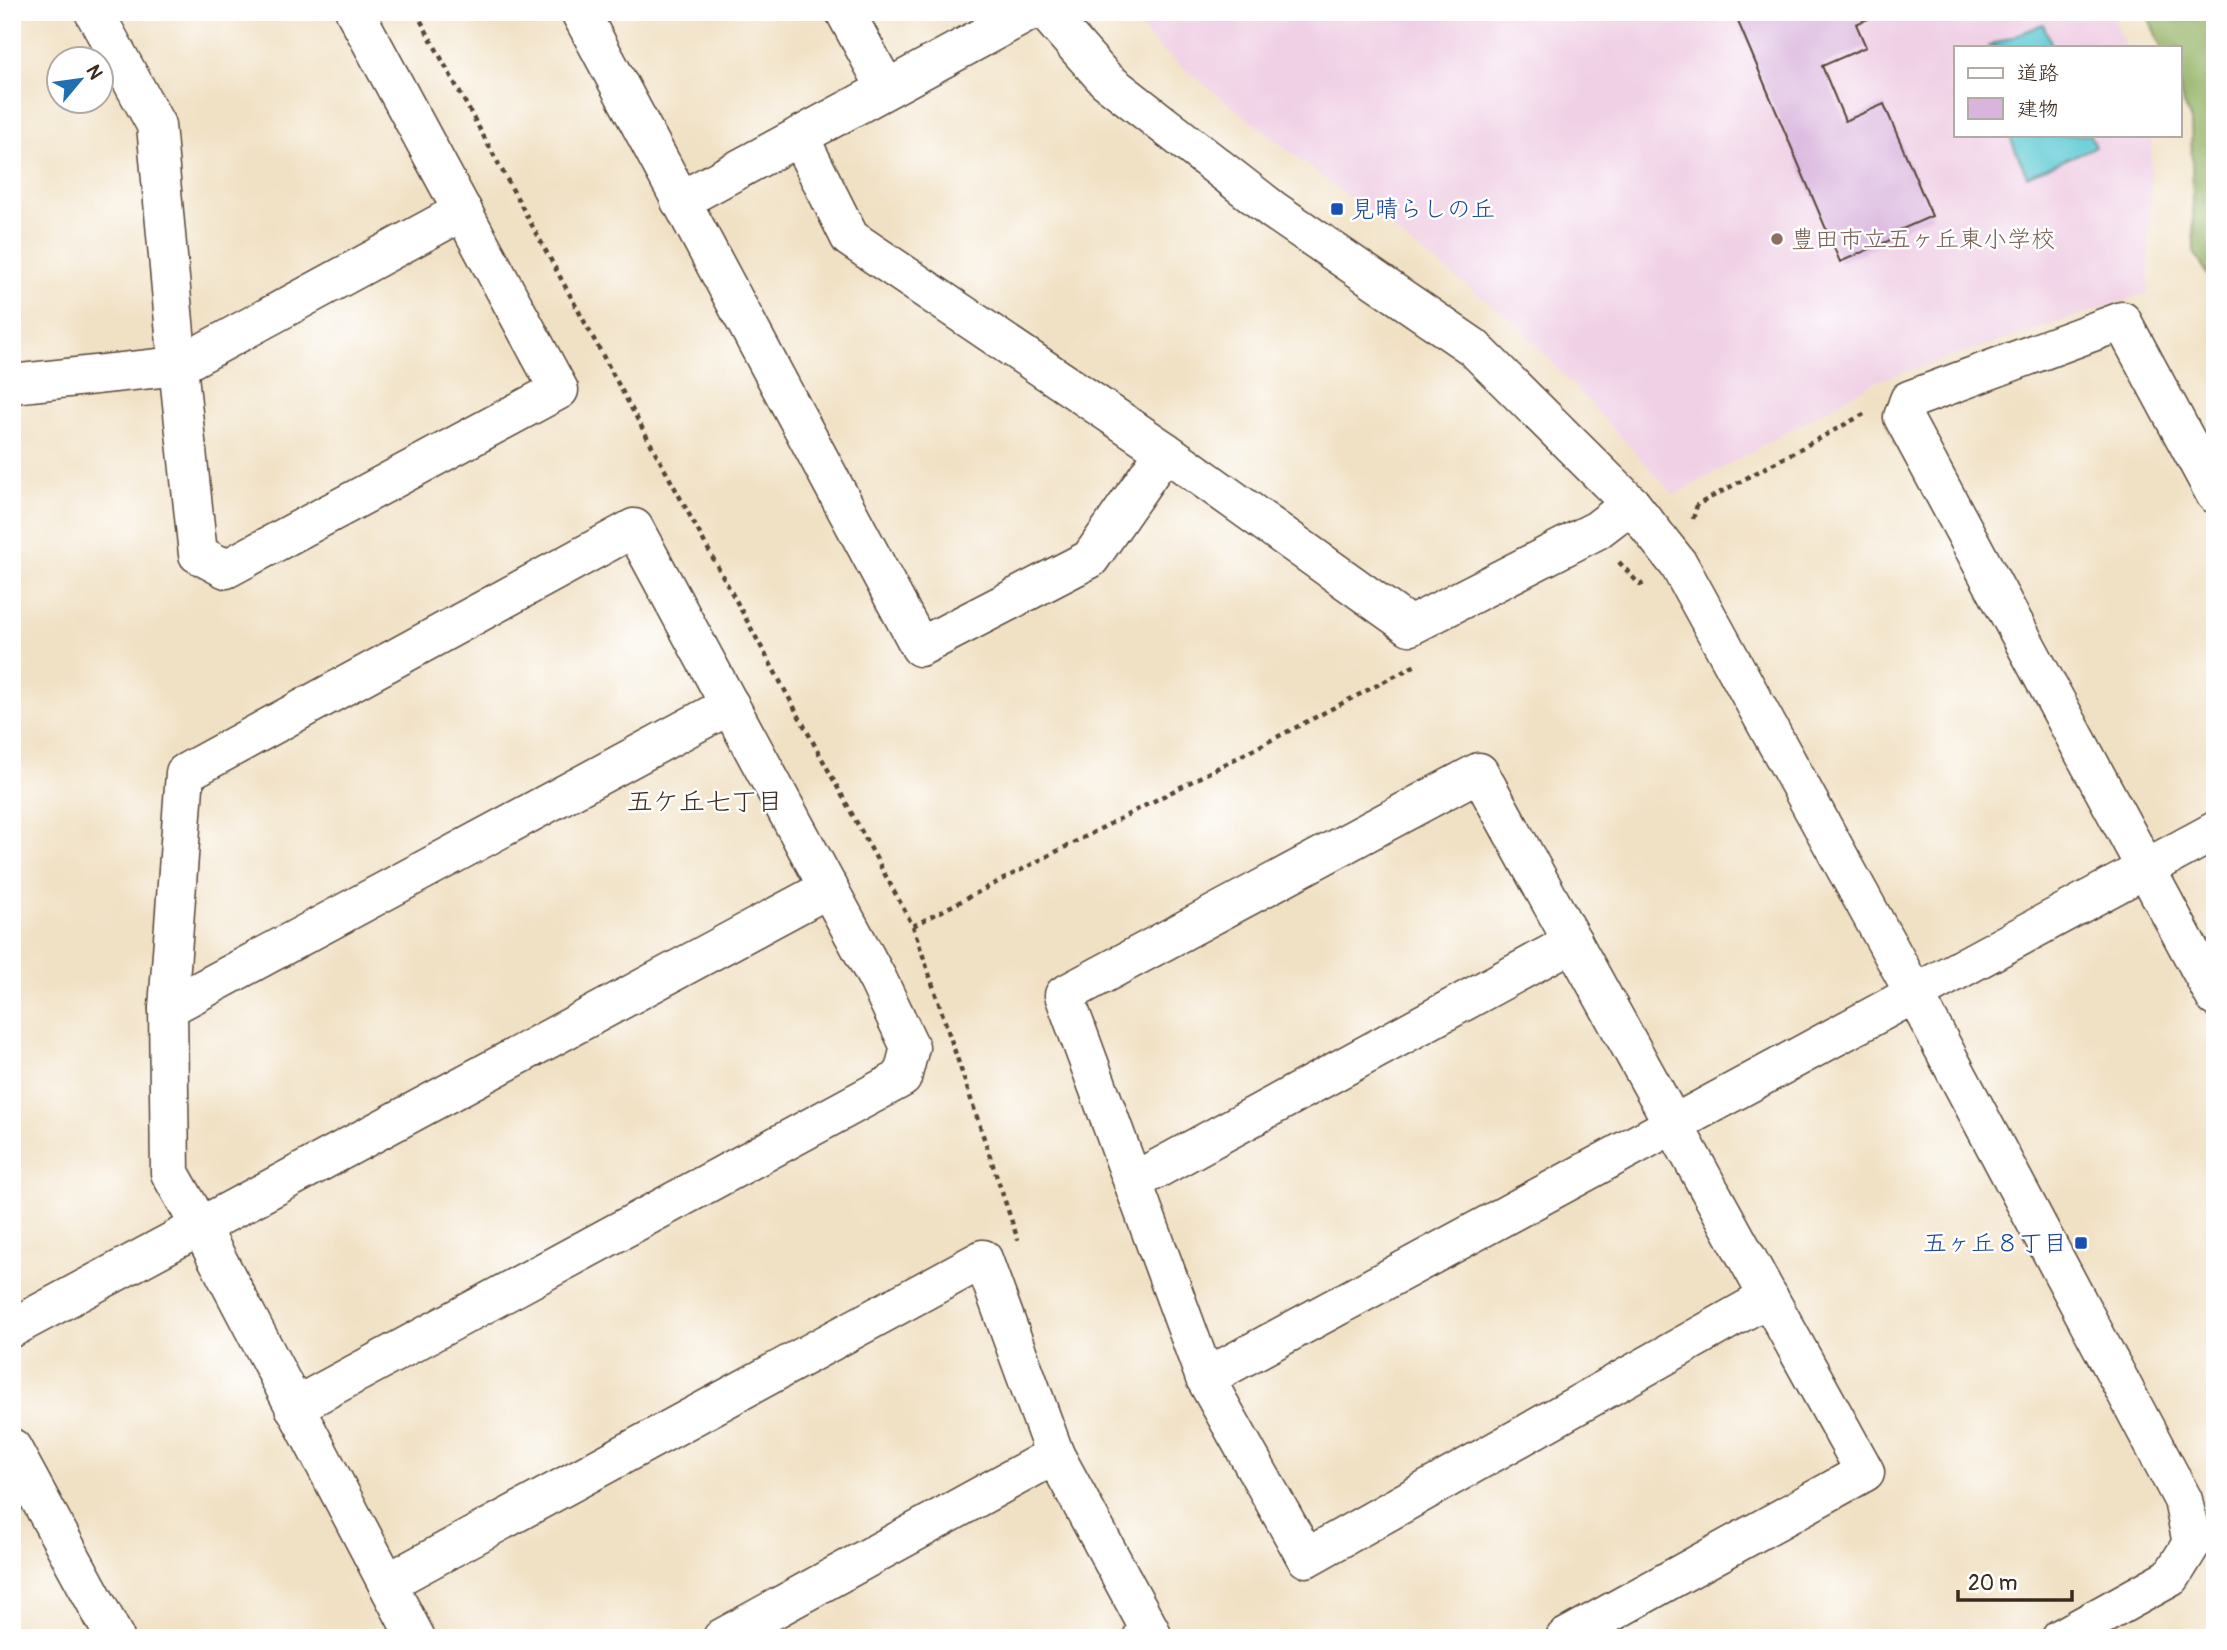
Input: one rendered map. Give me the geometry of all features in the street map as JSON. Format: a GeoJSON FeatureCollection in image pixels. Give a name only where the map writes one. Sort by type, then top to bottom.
{"type":"FeatureCollection","features":[{"type":"Feature","properties":{"kind":"street"},"geometry":{"type":"LineString","coordinates":[[94,12],[156,125],[198,554],[226,569],[559,390],[355,12]]}},
{"type":"Feature","properties":{"kind":"street"},"geometry":{"type":"LineString","coordinates":[[580,12],[920,647],[1090,559],[1165,451]]}},
{"type":"Feature","properties":{"kind":"street"},"geometry":{"type":"LineString","coordinates":[[845,12],[886,88]]}},
{"type":"Feature","properties":{"kind":"street"},"geometry":{"type":"LineString","coordinates":[[680,201],[1029,12]]}},
{"type":"Feature","properties":{"kind":"street"},"geometry":{"type":"LineString","coordinates":[[1046,12],[1106,80],[1273,210],[1473,346],[1631,504],[1679,565],[1914,993],[2183,1500],[2192,1543],[2171,1577],[2061,1638]]}},
{"type":"Feature","properties":{"kind":"street"},"geometry":{"type":"LineString","coordinates":[[799,136],[850,238],[1165,451],[1410,626],[1597,530],[1631,504]]}},
{"type":"Feature","properties":{"kind":"street"},"geometry":{"type":"LineString","coordinates":[[12,384],[178,366],[463,211]]}},
{"type":"Feature","properties":{"kind":"street"},"geometry":{"type":"LineString","coordinates":[[2215,494],[2122,321],[1909,400],[1903,417],[2215,997]]}},
{"type":"Feature","properties":{"kind":"street"},"geometry":{"type":"LineString","coordinates":[[295,1407],[902,1078],[910,1047],[878,980],[634,528],[185,774],[168,1008],[170,1174],[200,1226],[416,1638]]}},
{"type":"Feature","properties":{"kind":"street"},"geometry":{"type":"LineString","coordinates":[[168,1008],[730,705]]}},
{"type":"Feature","properties":{"kind":"street"},"geometry":{"type":"LineString","coordinates":[[1565,1638],[1865,1472],[1769,1297],[1479,772],[1064,995],[1205,1378],[1306,1558],[1769,1297]]}},
{"type":"Feature","properties":{"kind":"street"},"geometry":{"type":"LineString","coordinates":[[1205,1378],[2215,831]]}},
{"type":"Feature","properties":{"kind":"street"},"geometry":{"type":"LineString","coordinates":[[12,1328],[829,888]]}},
{"type":"Feature","properties":{"kind":"street"},"geometry":{"type":"LineString","coordinates":[[1133,1182],[1573,942]]}},
{"type":"Feature","properties":{"kind":"street"},"geometry":{"type":"LineString","coordinates":[[387,1583],[983,1259],[1055,1455],[1152,1632],[1142,1638]]}},
{"type":"Feature","properties":{"kind":"street"},"geometry":{"type":"LineString","coordinates":[[12,1448],[115,1638]]}},
{"type":"Feature","properties":{"kind":"street"},"geometry":{"type":"LineString","coordinates":[[722,1638],[1055,1455]]}},
{"type":"Feature","properties":{"kind":"shaded area","name":"豊田市立五ヶ丘東小学校"},"geometry":{"type":"Polygon","coordinates":[[[1128,12],[2111,12],[2126,46],[1954,46],[1954,136],[2152,136],[2148,293],[1877,381],[1674,495],[1515,322],[1331,184],[1157,47],[1128,12]]]}},
{"type":"Feature","properties":{"kind":"green space"},"geometry":{"type":"Polygon","coordinates":[[[2146,12],[2215,12],[2215,288],[2194,252],[2191,121],[2182,99],[2182,46],[2161,46],[2146,12]]]}},
{"type":"Feature","properties":{"kind":"water"},"geometry":{"type":"Polygon","coordinates":[[[2043,24],[2053,46],[1989,46],[2043,24]]]}},
{"type":"Feature","properties":{"kind":"water"},"geometry":{"type":"Polygon","coordinates":[[[2009,136],[2090,136],[2095,147],[2027,176],[2009,136]]]}},
{"type":"Feature","properties":{"kind":"building"},"geometry":{"type":"Polygon","coordinates":[[[1734,12],[1884,12],[1856,24],[1866,47],[1822,66],[1845,121],[1884,104],[1932,216],[1893,233],[1895,238],[1840,262],[1734,12]]]}},
{"type":"Feature","properties":{"kind":"place","name":"見晴らしの丘"},"geometry":{"type":"Point","coordinates":[1337,209]}},
{"type":"Feature","properties":{"kind":"place","name":"豊田市立五ヶ丘東小学校"},"geometry":{"type":"Point","coordinates":[1777,239]}},
{"type":"Feature","properties":{"kind":"place","name":"五ヶ丘８丁目"},"geometry":{"type":"Point","coordinates":[2081,1243]}},
{"type":"Feature","properties":{"kind":"district","name":"五ケ丘七丁目"},"geometry":{"type":"Point","coordinates":[705,801]}}]}
